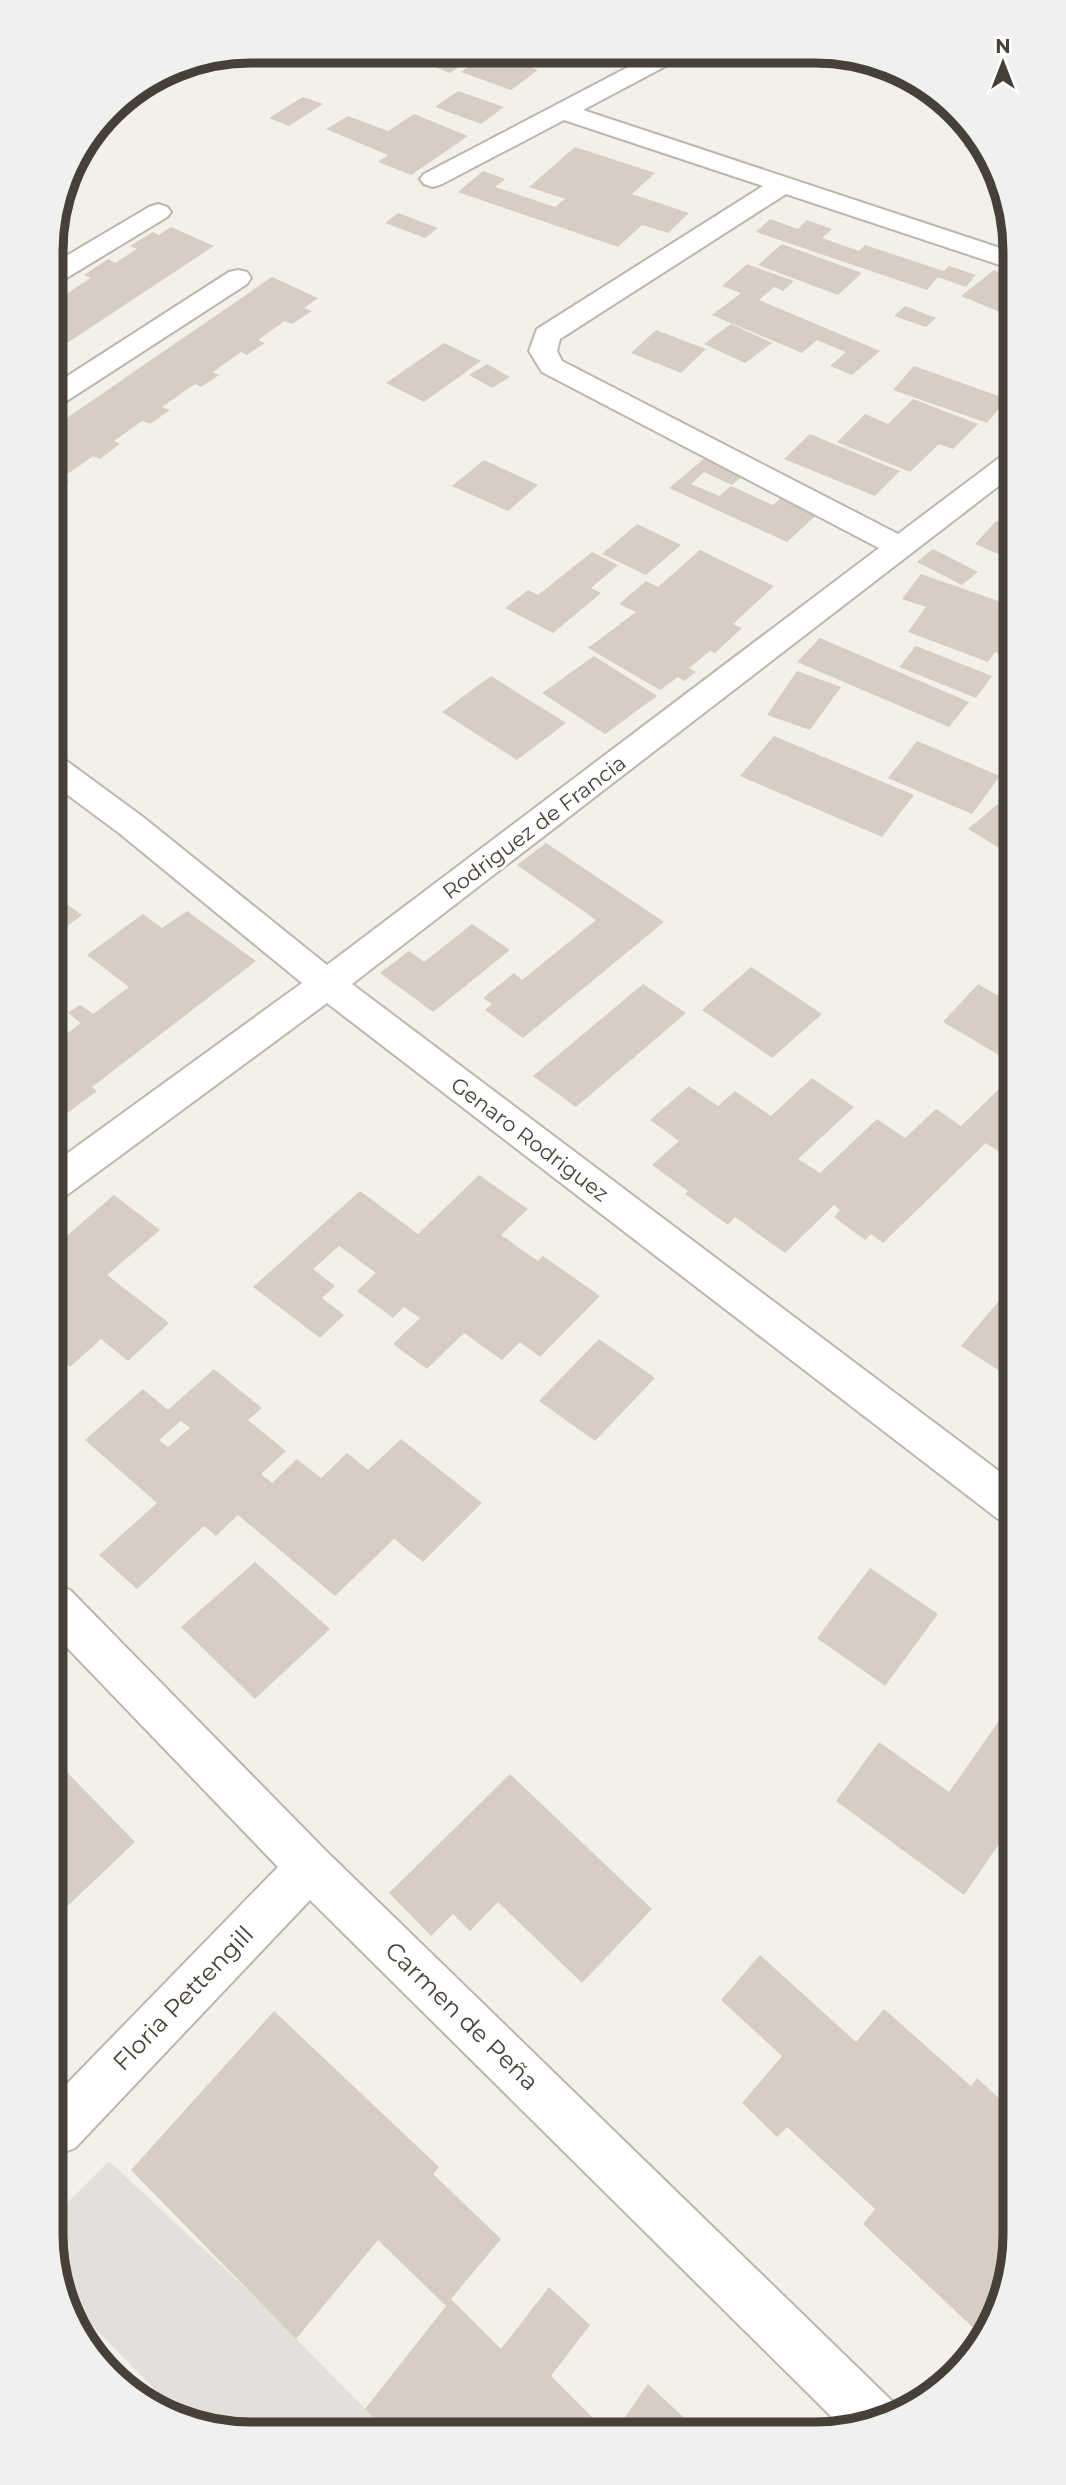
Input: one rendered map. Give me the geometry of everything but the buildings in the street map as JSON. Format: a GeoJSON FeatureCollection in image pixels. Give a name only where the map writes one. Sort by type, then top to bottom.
{"type":"FeatureCollection","features":[{"type":"Feature","properties":{"kind":"street"},"geometry":{"type":"LineString","coordinates":[[433,180],[654,63]]}},
{"type":"Feature","properties":{"kind":"street"},"geometry":{"type":"LineString","coordinates":[[562,110],[1003,258]]}},
{"type":"Feature","properties":{"kind":"street"},"geometry":{"type":"LineString","coordinates":[[783,185],[547,335],[543,351],[552,366],[901,547]]}},
{"type":"Feature","properties":{"kind":"street"},"geometry":{"type":"LineString","coordinates":[[63,269],[158,212]]}},
{"type":"Feature","properties":{"kind":"street"},"geometry":{"type":"LineString","coordinates":[[63,391],[238,278]]}},
{"type":"Feature","properties":{"kind":"street","name":"Rodriguez de Francia"},"geometry":{"type":"LineString","coordinates":[[63,1177],[327,984],[1003,469]]}},
{"type":"Feature","properties":{"kind":"street","name":"Genaro Rodriguez"},"geometry":{"type":"LineString","coordinates":[[63,774],[131,825],[327,984],[1003,1498]]}},
{"type":"Feature","properties":{"kind":"street","name":"Carmen de Peña"},"geometry":{"type":"LineString","coordinates":[[63,1613],[310,1867],[868,2415]]}},
{"type":"Feature","properties":{"kind":"street","name":"Floria Pettengill"},"geometry":{"type":"LineString","coordinates":[[63,2124],[310,1867]]}},
{"type":"Feature","properties":{"kind":"shaded area"},"geometry":{"type":"Polygon","coordinates":[[[109,2161],[255,2297],[378,2422],[239,2422],[191,2412],[167,2402],[81,2315],[69,2283],[63,2234],[63,2207],[109,2161]]]}}]}
